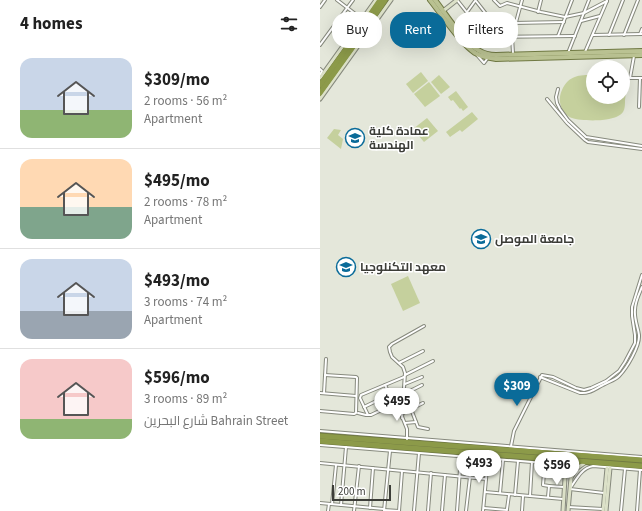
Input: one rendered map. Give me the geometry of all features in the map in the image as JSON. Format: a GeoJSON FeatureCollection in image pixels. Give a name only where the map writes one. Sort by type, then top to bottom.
{"type":"FeatureCollection","features":[{"type":"Feature","properties":{"kind":"highway"},"geometry":{"type":"LineString","coordinates":[[320,85],[333,64],[380,0]]}},
{"type":"Feature","properties":{"kind":"highway"},"geometry":{"type":"LineString","coordinates":[[320,93],[385,0]]}},
{"type":"Feature","properties":{"kind":"highway"},"geometry":{"type":"LineString","coordinates":[[336,72],[343,66]]}},
{"type":"Feature","properties":{"kind":"highway"},"geometry":{"type":"LineString","coordinates":[[320,436],[357,436],[462,452],[526,459],[554,459],[587,462],[641,469]]}},
{"type":"Feature","properties":{"kind":"highway"},"geometry":{"type":"LineString","coordinates":[[320,441],[331,444],[462,452],[508,448],[642,460]]}},
{"type":"Feature","properties":{"kind":"main road"},"geometry":{"type":"LineString","coordinates":[[367,12],[376,0]]}},
{"type":"Feature","properties":{"kind":"main road"},"geometry":{"type":"LineString","coordinates":[[320,99],[391,0]]}},
{"type":"Feature","properties":{"kind":"main road"},"geometry":{"type":"LineString","coordinates":[[430,0],[460,39],[475,53],[488,58],[496,59],[642,51]]}},
{"type":"Feature","properties":{"kind":"main road"},"geometry":{"type":"LineString","coordinates":[[435,0],[462,36],[473,47],[484,53],[496,55],[557,56],[642,55]]}},
{"type":"Feature","properties":{"kind":"main road"},"geometry":{"type":"LineString","coordinates":[[443,11],[457,0]]}},
{"type":"Feature","properties":{"kind":"main road"},"geometry":{"type":"LineString","coordinates":[[320,76],[333,64],[343,48]]}},
{"type":"Feature","properties":{"kind":"main road"},"geometry":{"type":"LineString","coordinates":[[554,459],[560,464],[565,478],[563,511]]}},
{"type":"Feature","properties":{"kind":"main road"},"geometry":{"type":"LineString","coordinates":[[568,511],[571,478],[574,471],[578,467],[587,462]]}},
{"type":"Feature","properties":{"kind":"main road"},"geometry":{"type":"LineString","coordinates":[[604,510],[604,493],[608,468]]}},
{"type":"Feature","properties":{"kind":"main road"},"geometry":{"type":"LineString","coordinates":[[604,510],[608,468]]}},
{"type":"Feature","properties":{"kind":"street"},"geometry":{"type":"LineString","coordinates":[[320,7],[325,0]]}},
{"type":"Feature","properties":{"kind":"street"},"geometry":{"type":"LineString","coordinates":[[337,0],[352,12]]}},
{"type":"Feature","properties":{"kind":"street"},"geometry":{"type":"LineString","coordinates":[[320,45],[353,0]]}},
{"type":"Feature","properties":{"kind":"street"},"geometry":{"type":"LineString","coordinates":[[457,0],[466,12],[476,0],[485,12]]}},
{"type":"Feature","properties":{"kind":"street"},"geometry":{"type":"LineString","coordinates":[[494,0],[500,6],[507,4],[565,17],[584,13],[607,1]]}},
{"type":"Feature","properties":{"kind":"street"},"geometry":{"type":"LineString","coordinates":[[518,15],[522,0]]}},
{"type":"Feature","properties":{"kind":"street"},"geometry":{"type":"LineString","coordinates":[[538,12],[541,0]]}},
{"type":"Feature","properties":{"kind":"street"},"geometry":{"type":"LineString","coordinates":[[558,36],[572,0],[568,0]]}},
{"type":"Feature","properties":{"kind":"street"},"geometry":{"type":"LineString","coordinates":[[568,54],[589,0]]}},
{"type":"Feature","properties":{"kind":"street"},"geometry":{"type":"LineString","coordinates":[[609,35],[623,0]]}},
{"type":"Feature","properties":{"kind":"street"},"geometry":{"type":"LineString","coordinates":[[624,34],[638,0]]}},
{"type":"Feature","properties":{"kind":"street"},"geometry":{"type":"LineString","coordinates":[[585,53],[607,1]]}},
{"type":"Feature","properties":{"kind":"street"},"geometry":{"type":"LineString","coordinates":[[581,21],[600,16]]}},
{"type":"Feature","properties":{"kind":"street"},"geometry":{"type":"LineString","coordinates":[[518,23],[564,22]]}},
{"type":"Feature","properties":{"kind":"street"},"geometry":{"type":"LineString","coordinates":[[593,35],[641,34],[642,29]]}},
{"type":"Feature","properties":{"kind":"street"},"geometry":{"type":"LineString","coordinates":[[518,37],[575,36]]}},
{"type":"Feature","properties":{"kind":"street"},"geometry":{"type":"LineString","coordinates":[[513,48],[513,55]]}},
{"type":"Feature","properties":{"kind":"street"},"geometry":{"type":"LineString","coordinates":[[634,56],[630,78],[641,78],[639,107]]}},
{"type":"Feature","properties":{"kind":"street"},"geometry":{"type":"LineString","coordinates":[[320,69],[322,71],[320,76]]}},
{"type":"Feature","properties":{"kind":"street"},"geometry":{"type":"LineString","coordinates":[[558,89],[557,100],[562,112],[568,120],[586,137],[642,146]]}},
{"type":"Feature","properties":{"kind":"street"},"geometry":{"type":"LineString","coordinates":[[547,99],[567,123],[588,142],[642,149]]}},
{"type":"Feature","properties":{"kind":"street"},"geometry":{"type":"LineString","coordinates":[[541,376],[553,378],[584,390],[612,377],[621,369],[635,343],[632,307],[642,275]]}},
{"type":"Feature","properties":{"kind":"street"},"geometry":{"type":"LineString","coordinates":[[541,376],[577,392],[584,393],[591,392],[614,380],[620,375],[638,343],[639,336],[635,310],[642,287]]}},
{"type":"Feature","properties":{"kind":"street"},"geometry":{"type":"LineString","coordinates":[[402,418],[405,376],[403,367],[392,357],[389,347],[424,326]]}},
{"type":"Feature","properties":{"kind":"street"},"geometry":{"type":"LineString","coordinates":[[399,363],[423,351]]}},
{"type":"Feature","properties":{"kind":"street"},"geometry":{"type":"LineString","coordinates":[[324,393],[326,358]]}},
{"type":"Feature","properties":{"kind":"street"},"geometry":{"type":"LineString","coordinates":[[368,415],[360,398],[361,395],[405,376],[433,361]]}},
{"type":"Feature","properties":{"kind":"street"},"geometry":{"type":"LineString","coordinates":[[320,412],[356,413],[357,378],[325,375]]}},
{"type":"Feature","properties":{"kind":"street"},"geometry":{"type":"LineString","coordinates":[[320,431],[357,436],[508,448],[514,431],[541,376]]}},
{"type":"Feature","properties":{"kind":"street"},"geometry":{"type":"LineString","coordinates":[[405,385],[422,377]]}},
{"type":"Feature","properties":{"kind":"street"},"geometry":{"type":"LineString","coordinates":[[385,385],[394,404],[397,404],[405,423],[407,439]]}},
{"type":"Feature","properties":{"kind":"street"},"geometry":{"type":"LineString","coordinates":[[364,407],[399,390],[404,392],[422,385]]}},
{"type":"Feature","properties":{"kind":"street"},"geometry":{"type":"LineString","coordinates":[[320,393],[356,396]]}},
{"type":"Feature","properties":{"kind":"street"},"geometry":{"type":"LineString","coordinates":[[403,413],[423,403]]}},
{"type":"Feature","properties":{"kind":"street"},"geometry":{"type":"LineString","coordinates":[[358,413],[371,415],[394,404]]}},
{"type":"Feature","properties":{"kind":"street"},"geometry":{"type":"LineString","coordinates":[[411,409],[418,428],[428,429]]}},
{"type":"Feature","properties":{"kind":"street"},"geometry":{"type":"LineString","coordinates":[[405,423],[416,422]]}},
{"type":"Feature","properties":{"kind":"street"},"geometry":{"type":"LineString","coordinates":[[320,445],[331,444],[346,447],[419,453],[462,452],[488,458],[518,461],[526,459],[532,462],[545,460],[542,485],[565,488]]}},
{"type":"Feature","properties":{"kind":"street"},"geometry":{"type":"LineString","coordinates":[[341,505],[346,447]]}},
{"type":"Feature","properties":{"kind":"street"},"geometry":{"type":"LineString","coordinates":[[384,510],[390,451]]}},
{"type":"Feature","properties":{"kind":"street"},"geometry":{"type":"LineString","coordinates":[[457,511],[462,452]]}},
{"type":"Feature","properties":{"kind":"street"},"geometry":{"type":"LineString","coordinates":[[414,511],[419,453]]}},
{"type":"Feature","properties":{"kind":"street"},"geometry":{"type":"LineString","coordinates":[[595,455],[642,456]]}},
{"type":"Feature","properties":{"kind":"street"},"geometry":{"type":"LineString","coordinates":[[488,458],[483,510],[507,510],[509,495]]}},
{"type":"Feature","properties":{"kind":"street"},"geometry":{"type":"LineString","coordinates":[[500,493],[503,460]]}},
{"type":"Feature","properties":{"kind":"street"},"geometry":{"type":"LineString","coordinates":[[515,495],[518,461]]}},
{"type":"Feature","properties":{"kind":"street"},"geometry":{"type":"LineString","coordinates":[[530,496],[532,462]]}},
{"type":"Feature","properties":{"kind":"street"},"geometry":{"type":"LineString","coordinates":[[320,463],[486,479]]}},
{"type":"Feature","properties":{"kind":"street"},"geometry":{"type":"LineString","coordinates":[[328,511],[336,464]]}},
{"type":"Feature","properties":{"kind":"street"},"geometry":{"type":"LineString","coordinates":[[604,493],[570,488],[584,470],[596,464],[608,468],[641,469],[637,511]]}},
{"type":"Feature","properties":{"kind":"street"},"geometry":{"type":"LineString","coordinates":[[354,511],[359,466]]}},
{"type":"Feature","properties":{"kind":"street"},"geometry":{"type":"LineString","coordinates":[[370,508],[373,468]]}},
{"type":"Feature","properties":{"kind":"street"},"geometry":{"type":"LineString","coordinates":[[621,511],[625,469]]}},
{"type":"Feature","properties":{"kind":"street"},"geometry":{"type":"LineString","coordinates":[[320,503],[400,511],[402,470]]}},
{"type":"Feature","properties":{"kind":"street"},"geometry":{"type":"LineString","coordinates":[[428,511],[432,474]]}},
{"type":"Feature","properties":{"kind":"street"},"geometry":{"type":"LineString","coordinates":[[442,511],[445,475]]}},
{"type":"Feature","properties":{"kind":"street"},"geometry":{"type":"LineString","coordinates":[[466,511],[470,477]]}},
{"type":"Feature","properties":{"kind":"street"},"geometry":{"type":"LineString","coordinates":[[547,498],[549,486]]}},
{"type":"Feature","properties":{"kind":"street"},"geometry":{"type":"LineString","coordinates":[[485,492],[564,499]]}},
{"type":"Feature","properties":{"kind":"street"},"geometry":{"type":"LineString","coordinates":[[522,511],[523,496]]}},
{"type":"Feature","properties":{"kind":"street"},"geometry":{"type":"LineString","coordinates":[[568,506],[586,510],[604,510]]}},
{"type":"Feature","properties":{"kind":"green space"},"geometry":{"type":"Polygon","coordinates":[[[421,72],[428,81],[413,93],[406,84],[421,72]]]}},
{"type":"Feature","properties":{"kind":"green space"},"geometry":{"type":"Polygon","coordinates":[[[439,75],[450,87],[441,94],[431,82],[439,75]]]}},
{"type":"Feature","properties":{"kind":"green space"},"geometry":{"type":"Polygon","coordinates":[[[586,75],[586,104],[625,104],[623,112],[620,115],[606,120],[585,120],[572,118],[565,113],[560,102],[562,90],[568,81],[586,75]]]}},
{"type":"Feature","properties":{"kind":"green space"},"geometry":{"type":"Polygon","coordinates":[[[429,82],[440,96],[425,107],[414,94],[429,82]]]}},
{"type":"Feature","properties":{"kind":"green space"},"geometry":{"type":"Polygon","coordinates":[[[456,91],[468,107],[463,111],[453,100],[451,101],[448,97],[456,91]]]}},
{"type":"Feature","properties":{"kind":"green space"},"geometry":{"type":"Polygon","coordinates":[[[472,112],[478,119],[462,132],[460,130],[450,137],[446,132],[472,112]]]}},
{"type":"Feature","properties":{"kind":"green space"},"geometry":{"type":"Polygon","coordinates":[[[427,118],[438,131],[424,142],[413,129],[427,118]]]}},
{"type":"Feature","properties":{"kind":"green space"},"geometry":{"type":"Polygon","coordinates":[[[334,129],[341,130],[338,135],[343,139],[341,149],[327,138],[334,129]]]}},
{"type":"Feature","properties":{"kind":"green space"},"geometry":{"type":"Polygon","coordinates":[[[408,276],[420,303],[403,311],[391,284],[408,276]]]}},
{"type":"Feature","properties":{"kind":"place","name":"عمادة كلية الهندسة"},"geometry":{"type":"Point","coordinates":[355,138]}},
{"type":"Feature","properties":{"kind":"place","name":"جامعة الموصل"},"geometry":{"type":"Point","coordinates":[481,239]}},
{"type":"Feature","properties":{"kind":"place","name":"معهد التكنلوجيا"},"geometry":{"type":"Point","coordinates":[346,267]}}]}
